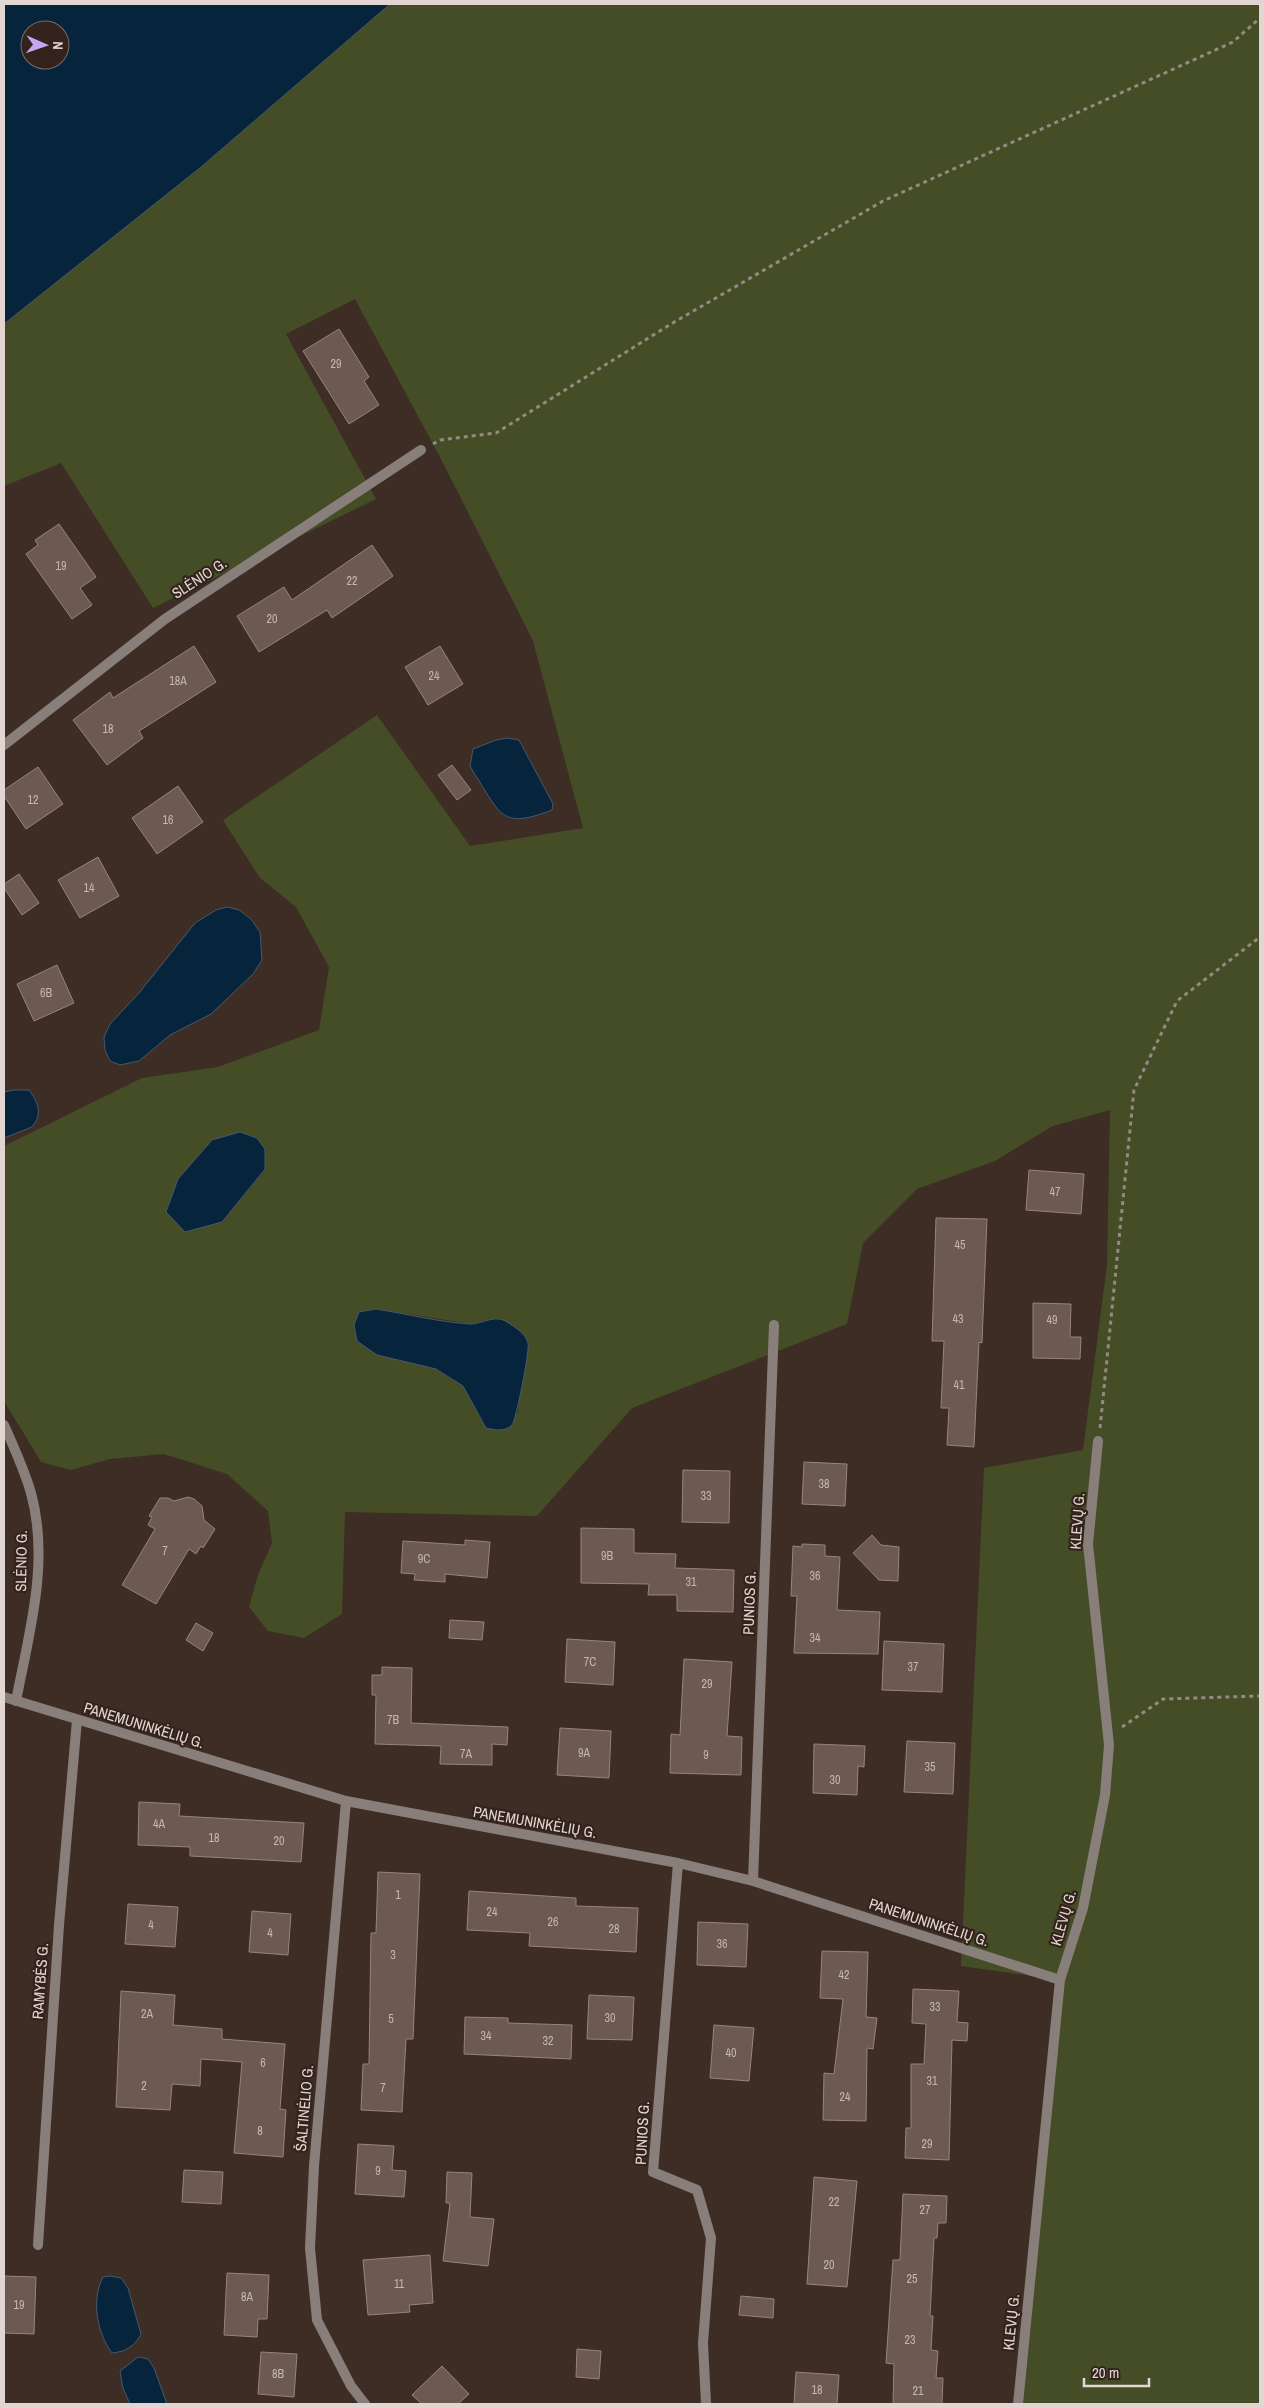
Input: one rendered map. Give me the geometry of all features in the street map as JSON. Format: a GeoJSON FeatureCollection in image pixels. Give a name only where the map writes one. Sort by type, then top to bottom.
{"type":"FeatureCollection","features":[{"type":"Feature","properties":{"kind":"street","name":"SLĖNIO G."},"geometry":{"type":"LineString","coordinates":[[4,745],[165,619],[421,450]]}},
{"type":"Feature","properties":{"kind":"street","name":"PUNIOS G."},"geometry":{"type":"LineString","coordinates":[[753,1881],[774,1325]]}},
{"type":"Feature","properties":{"kind":"street","name":"SLĖNIO G."},"geometry":{"type":"LineString","coordinates":[[4,1425],[31,1493],[39,1546],[37,1593],[16,1701]]}},
{"type":"Feature","properties":{"kind":"street","name":"KLEVŲ G."},"geometry":{"type":"LineString","coordinates":[[1018,2404],[1060,1980],[1083,1908],[1105,1795],[1109,1745],[1088,1544],[1098,1441]]}},
{"type":"Feature","properties":{"kind":"street","name":"PANEMUNINKĖLIŲ G."},"geometry":{"type":"LineString","coordinates":[[4,1697],[346,1802],[678,1863],[753,1881],[1060,1980]]}},
{"type":"Feature","properties":{"kind":"street","name":"RAMYBĖS G."},"geometry":{"type":"LineString","coordinates":[[38,2245],[59,1925],[76,1720]]}},
{"type":"Feature","properties":{"kind":"street","name":"ŠALTINĖLIO G."},"geometry":{"type":"LineString","coordinates":[[346,1802],[314,2166],[310,2248],[317,2320],[351,2386],[365,2404]]}},
{"type":"Feature","properties":{"kind":"street","name":"PUNIOS G."},"geometry":{"type":"LineString","coordinates":[[678,1863],[653,2172],[697,2190],[711,2238],[703,2343],[706,2404]]}},
{"type":"Feature","properties":{"kind":"path"},"geometry":{"type":"LineString","coordinates":[[421,450],[440,440],[496,433],[671,324],[883,201],[1233,42],[1260,18]]}},
{"type":"Feature","properties":{"kind":"path"},"geometry":{"type":"LineString","coordinates":[[1098,1441],[1134,1090],[1177,1001],[1260,937]]}},
{"type":"Feature","properties":{"kind":"path"},"geometry":{"type":"LineString","coordinates":[[1109,1745],[1120,1729],[1163,1699],[1260,1696]]}},
{"type":"Feature","properties":{"kind":"green space"},"geometry":{"type":"Polygon","coordinates":[[[390,4],[1260,4],[1260,2404],[1018,2404],[1060,1980],[961,1966],[984,1468],[1083,1450],[1107,1265],[1110,1110],[1053,1126],[995,1161],[917,1189],[863,1243],[847,1324],[632,1408],[537,1516],[345,1512],[342,1614],[304,1638],[268,1631],[249,1607],[258,1575],[272,1543],[268,1511],[227,1474],[164,1454],[110,1459],[71,1470],[41,1462],[4,1401],[4,1146],[142,1078],[218,1067],[319,1030],[329,967],[296,907],[260,878],[223,820],[377,715],[470,846],[583,828],[533,641],[440,457],[355,299],[286,334],[376,499],[153,608],[61,463],[4,486],[4,324],[201,167],[390,4]],[[265,1149],[222,1222],[265,1170],[265,1149]],[[376,1309],[436,1369],[463,1386],[471,1401],[518,1413],[520,1386],[525,1369],[490,1319],[472,1324],[376,1309]]]}},
{"type":"Feature","properties":{"kind":"water"},"geometry":{"type":"Polygon","coordinates":[[[4,4],[390,4],[201,167],[4,324],[4,4]]]}},
{"type":"Feature","properties":{"kind":"water"},"geometry":{"type":"Polygon","coordinates":[[[507,738],[519,740],[553,804],[552,810],[535,816],[512,818],[497,808],[490,799],[470,766],[473,749],[507,738]]]}},
{"type":"Feature","properties":{"kind":"water"},"geometry":{"type":"Polygon","coordinates":[[[227,907],[239,910],[251,919],[260,932],[262,960],[253,974],[211,1014],[170,1035],[139,1061],[120,1065],[110,1061],[105,1050],[104,1037],[110,1024],[139,993],[195,923],[216,910],[227,907]]]}},
{"type":"Feature","properties":{"kind":"water"},"geometry":{"type":"Polygon","coordinates":[[[29,1090],[37,1104],[38,1113],[32,1127],[4,1138],[4,1092],[29,1090]]]}},
{"type":"Feature","properties":{"kind":"water"},"geometry":{"type":"Polygon","coordinates":[[[240,1132],[257,1138],[265,1149],[265,1169],[222,1222],[185,1232],[166,1212],[178,1179],[212,1140],[240,1132]]]}},
{"type":"Feature","properties":{"kind":"water"},"geometry":{"type":"Polygon","coordinates":[[[376,1309],[435,1320],[470,1324],[498,1319],[507,1322],[520,1331],[527,1340],[528,1349],[525,1371],[512,1425],[503,1430],[486,1428],[463,1386],[436,1369],[377,1355],[357,1341],[354,1325],[359,1312],[376,1309]]]}},
{"type":"Feature","properties":{"kind":"water"},"geometry":{"type":"Polygon","coordinates":[[[103,2277],[121,2278],[128,2288],[141,2334],[129,2348],[112,2353],[103,2336],[97,2316],[99,2286],[103,2277]]]}},
{"type":"Feature","properties":{"kind":"water"},"geometry":{"type":"Polygon","coordinates":[[[138,2357],[148,2359],[154,2368],[167,2404],[130,2404],[123,2388],[120,2371],[138,2357]]]}},
{"type":"Feature","properties":{"kind":"building"},"geometry":{"type":"Polygon","coordinates":[[[339,329],[369,377],[364,381],[379,405],[349,424],[303,351],[339,329]]]}},
{"type":"Feature","properties":{"kind":"building"},"geometry":{"type":"Polygon","coordinates":[[[59,524],[96,577],[80,588],[92,605],[72,619],[26,554],[38,545],[35,540],[59,524]]]}},
{"type":"Feature","properties":{"kind":"building"},"geometry":{"type":"Polygon","coordinates":[[[372,545],[393,576],[332,618],[327,610],[259,652],[237,616],[284,587],[292,600],[372,545]]]}},
{"type":"Feature","properties":{"kind":"building"},"geometry":{"type":"Polygon","coordinates":[[[194,646],[216,682],[139,731],[143,738],[107,765],[73,720],[110,692],[113,698],[194,646]]]}},
{"type":"Feature","properties":{"kind":"building"},"geometry":{"type":"Polygon","coordinates":[[[440,646],[463,684],[428,705],[405,667],[440,646]]]}},
{"type":"Feature","properties":{"kind":"building"},"geometry":{"type":"Polygon","coordinates":[[[452,765],[471,790],[457,800],[438,775],[452,765]]]}},
{"type":"Feature","properties":{"kind":"building"},"geometry":{"type":"Polygon","coordinates":[[[38,767],[63,804],[26,829],[4,796],[4,790],[38,767]]]}},
{"type":"Feature","properties":{"kind":"building"},"geometry":{"type":"Polygon","coordinates":[[[178,786],[203,822],[157,854],[132,818],[178,786]]]}},
{"type":"Feature","properties":{"kind":"building"},"geometry":{"type":"Polygon","coordinates":[[[98,857],[119,896],[80,918],[58,880],[98,857]]]}},
{"type":"Feature","properties":{"kind":"building"},"geometry":{"type":"Polygon","coordinates":[[[19,874],[39,903],[22,915],[4,888],[4,884],[19,874]]]}},
{"type":"Feature","properties":{"kind":"building"},"geometry":{"type":"Polygon","coordinates":[[[57,965],[74,1003],[34,1021],[17,984],[57,965]]]}},
{"type":"Feature","properties":{"kind":"building"},"geometry":{"type":"Polygon","coordinates":[[[1029,1170],[1084,1174],[1081,1214],[1026,1210],[1029,1170]]]}},
{"type":"Feature","properties":{"kind":"building"},"geometry":{"type":"Polygon","coordinates":[[[936,1218],[987,1219],[982,1343],[979,1342],[974,1447],[947,1445],[949,1408],[941,1408],[944,1341],[932,1341],[936,1218]]]}},
{"type":"Feature","properties":{"kind":"building"},"geometry":{"type":"Polygon","coordinates":[[[1033,1303],[1071,1304],[1070,1337],[1081,1337],[1080,1359],[1033,1358],[1033,1303]]]}},
{"type":"Feature","properties":{"kind":"building"},"geometry":{"type":"Polygon","coordinates":[[[804,1462],[847,1464],[845,1506],[802,1504],[804,1462]]]}},
{"type":"Feature","properties":{"kind":"building"},"geometry":{"type":"Polygon","coordinates":[[[683,1470],[730,1471],[729,1523],[682,1522],[683,1470]]]}},
{"type":"Feature","properties":{"kind":"building"},"geometry":{"type":"Polygon","coordinates":[[[188,1497],[194,1499],[202,1506],[204,1520],[215,1529],[203,1548],[201,1546],[196,1554],[189,1549],[156,1604],[122,1585],[155,1529],[148,1525],[152,1517],[149,1516],[160,1498],[168,1498],[174,1501],[188,1497]]]}},
{"type":"Feature","properties":{"kind":"building"},"geometry":{"type":"Polygon","coordinates":[[[581,1528],[634,1529],[634,1553],[676,1554],[675,1568],[734,1570],[733,1612],[677,1611],[677,1595],[648,1595],[649,1584],[581,1583],[581,1528]]]}},
{"type":"Feature","properties":{"kind":"building"},"geometry":{"type":"Polygon","coordinates":[[[872,1535],[881,1545],[899,1547],[898,1581],[879,1580],[853,1553],[872,1535]]]}},
{"type":"Feature","properties":{"kind":"building"},"geometry":{"type":"Polygon","coordinates":[[[465,1540],[490,1542],[487,1578],[445,1574],[445,1582],[414,1580],[415,1574],[401,1573],[403,1541],[465,1545],[465,1540]]]}},
{"type":"Feature","properties":{"kind":"building"},"geometry":{"type":"Polygon","coordinates":[[[802,1544],[825,1545],[825,1556],[840,1557],[837,1610],[880,1612],[878,1654],[794,1653],[797,1596],[791,1596],[793,1546],[802,1547],[802,1544]]]}},
{"type":"Feature","properties":{"kind":"building"},"geometry":{"type":"Polygon","coordinates":[[[450,1620],[484,1622],[482,1640],[449,1638],[450,1620]]]}},
{"type":"Feature","properties":{"kind":"building"},"geometry":{"type":"Polygon","coordinates":[[[196,1623],[213,1633],[203,1651],[186,1640],[196,1623]]]}},
{"type":"Feature","properties":{"kind":"building"},"geometry":{"type":"Polygon","coordinates":[[[567,1639],[615,1642],[613,1685],[565,1682],[567,1639]]]}},
{"type":"Feature","properties":{"kind":"building"},"geometry":{"type":"Polygon","coordinates":[[[884,1641],[944,1644],[942,1692],[882,1690],[884,1641]]]}},
{"type":"Feature","properties":{"kind":"building"},"geometry":{"type":"Polygon","coordinates":[[[684,1659],[732,1662],[727,1736],[742,1737],[741,1775],[670,1773],[671,1734],[680,1735],[684,1659]]]}},
{"type":"Feature","properties":{"kind":"building"},"geometry":{"type":"Polygon","coordinates":[[[382,1667],[412,1668],[411,1723],[508,1727],[507,1745],[492,1744],[492,1765],[440,1764],[441,1746],[375,1744],[376,1695],[372,1695],[372,1675],[382,1675],[382,1667]]]}},
{"type":"Feature","properties":{"kind":"building"},"geometry":{"type":"Polygon","coordinates":[[[560,1728],[611,1731],[609,1778],[557,1775],[560,1728]]]}},
{"type":"Feature","properties":{"kind":"building"},"geometry":{"type":"Polygon","coordinates":[[[907,1741],[955,1743],[953,1794],[904,1792],[907,1741]]]}},
{"type":"Feature","properties":{"kind":"building"},"geometry":{"type":"Polygon","coordinates":[[[814,1744],[865,1746],[864,1767],[858,1766],[857,1795],[813,1793],[814,1744]]]}},
{"type":"Feature","properties":{"kind":"building"},"geometry":{"type":"Polygon","coordinates":[[[139,1802],[180,1804],[179,1816],[304,1823],[301,1862],[190,1856],[190,1847],[138,1845],[139,1802]]]}},
{"type":"Feature","properties":{"kind":"building"},"geometry":{"type":"Polygon","coordinates":[[[378,1872],[420,1874],[413,2039],[406,2039],[402,2112],[361,2110],[363,2064],[369,2064],[371,1933],[376,1933],[378,1872]]]}},
{"type":"Feature","properties":{"kind":"building"},"geometry":{"type":"Polygon","coordinates":[[[469,1891],[576,1898],[576,1906],[638,1908],[636,1952],[529,1946],[530,1933],[467,1930],[469,1891]]]}},
{"type":"Feature","properties":{"kind":"building"},"geometry":{"type":"Polygon","coordinates":[[[128,1904],[178,1907],[175,1947],[125,1944],[128,1904]]]}},
{"type":"Feature","properties":{"kind":"building"},"geometry":{"type":"Polygon","coordinates":[[[252,1911],[291,1914],[288,1955],[249,1952],[252,1911]]]}},
{"type":"Feature","properties":{"kind":"building"},"geometry":{"type":"Polygon","coordinates":[[[698,1922],[748,1924],[746,1967],[697,1965],[698,1922]]]}},
{"type":"Feature","properties":{"kind":"building"},"geometry":{"type":"Polygon","coordinates":[[[822,1951],[868,1952],[866,2017],[877,2018],[873,2049],[867,2048],[866,2121],[823,2120],[824,2073],[834,2074],[843,1999],[820,1998],[822,1951]]]}},
{"type":"Feature","properties":{"kind":"building"},"geometry":{"type":"Polygon","coordinates":[[[913,1989],[959,1991],[957,2022],[968,2023],[967,2041],[952,2040],[949,2160],[905,2158],[906,2128],[911,2128],[911,2064],[924,2064],[926,2024],[912,2023],[913,1989]]]}},
{"type":"Feature","properties":{"kind":"building"},"geometry":{"type":"Polygon","coordinates":[[[121,1991],[175,1995],[173,2025],[222,2029],[222,2039],[285,2044],[280,2109],[286,2110],[283,2157],[234,2153],[242,2062],[201,2059],[200,2086],[172,2084],[170,2110],[116,2107],[121,1991]]]}},
{"type":"Feature","properties":{"kind":"building"},"geometry":{"type":"Polygon","coordinates":[[[589,1995],[634,1997],[632,2040],[587,2039],[589,1995]]]}},
{"type":"Feature","properties":{"kind":"building"},"geometry":{"type":"Polygon","coordinates":[[[465,2017],[508,2018],[508,2023],[572,2025],[571,2059],[464,2054],[465,2017]]]}},
{"type":"Feature","properties":{"kind":"building"},"geometry":{"type":"Polygon","coordinates":[[[714,2025],[754,2028],[749,2081],[710,2078],[714,2025]]]}},
{"type":"Feature","properties":{"kind":"building"},"geometry":{"type":"Polygon","coordinates":[[[358,2144],[394,2146],[392,2170],[406,2171],[404,2197],[355,2194],[358,2144]]]}},
{"type":"Feature","properties":{"kind":"building"},"geometry":{"type":"Polygon","coordinates":[[[184,2170],[223,2172],[221,2204],[182,2202],[184,2170]]]}},
{"type":"Feature","properties":{"kind":"building"},"geometry":{"type":"Polygon","coordinates":[[[447,2172],[472,2173],[470,2217],[494,2219],[488,2266],[443,2261],[450,2203],[446,2203],[447,2172]]]}},
{"type":"Feature","properties":{"kind":"building"},"geometry":{"type":"Polygon","coordinates":[[[814,2177],[857,2181],[847,2287],[807,2284],[814,2177]]]}},
{"type":"Feature","properties":{"kind":"building"},"geometry":{"type":"Polygon","coordinates":[[[903,2194],[947,2196],[946,2223],[938,2223],[937,2238],[934,2238],[930,2316],[933,2316],[931,2350],[938,2351],[936,2378],[943,2378],[942,2404],[893,2404],[894,2364],[886,2363],[893,2260],[900,2260],[903,2194]]]}},
{"type":"Feature","properties":{"kind":"building"},"geometry":{"type":"Polygon","coordinates":[[[430,2255],[433,2303],[409,2305],[410,2312],[368,2315],[363,2260],[430,2255]]]}},
{"type":"Feature","properties":{"kind":"building"},"geometry":{"type":"Polygon","coordinates":[[[227,2273],[269,2275],[267,2319],[258,2319],[257,2337],[224,2335],[227,2273]]]}},
{"type":"Feature","properties":{"kind":"building"},"geometry":{"type":"Polygon","coordinates":[[[4,2276],[36,2277],[34,2334],[4,2333],[4,2276]]]}},
{"type":"Feature","properties":{"kind":"building"},"geometry":{"type":"Polygon","coordinates":[[[741,2296],[774,2299],[773,2318],[739,2315],[741,2296]]]}},
{"type":"Feature","properties":{"kind":"building"},"geometry":{"type":"Polygon","coordinates":[[[577,2349],[601,2351],[599,2379],[576,2377],[577,2349]]]}},
{"type":"Feature","properties":{"kind":"building"},"geometry":{"type":"Polygon","coordinates":[[[261,2352],[297,2354],[294,2397],[258,2394],[261,2352]]]}},
{"type":"Feature","properties":{"kind":"building"},"geometry":{"type":"Polygon","coordinates":[[[442,2366],[469,2394],[458,2404],[422,2404],[412,2395],[442,2366]]]}},
{"type":"Feature","properties":{"kind":"building"},"geometry":{"type":"Polygon","coordinates":[[[796,2372],[839,2375],[837,2404],[794,2404],[796,2372]]]}}]}
